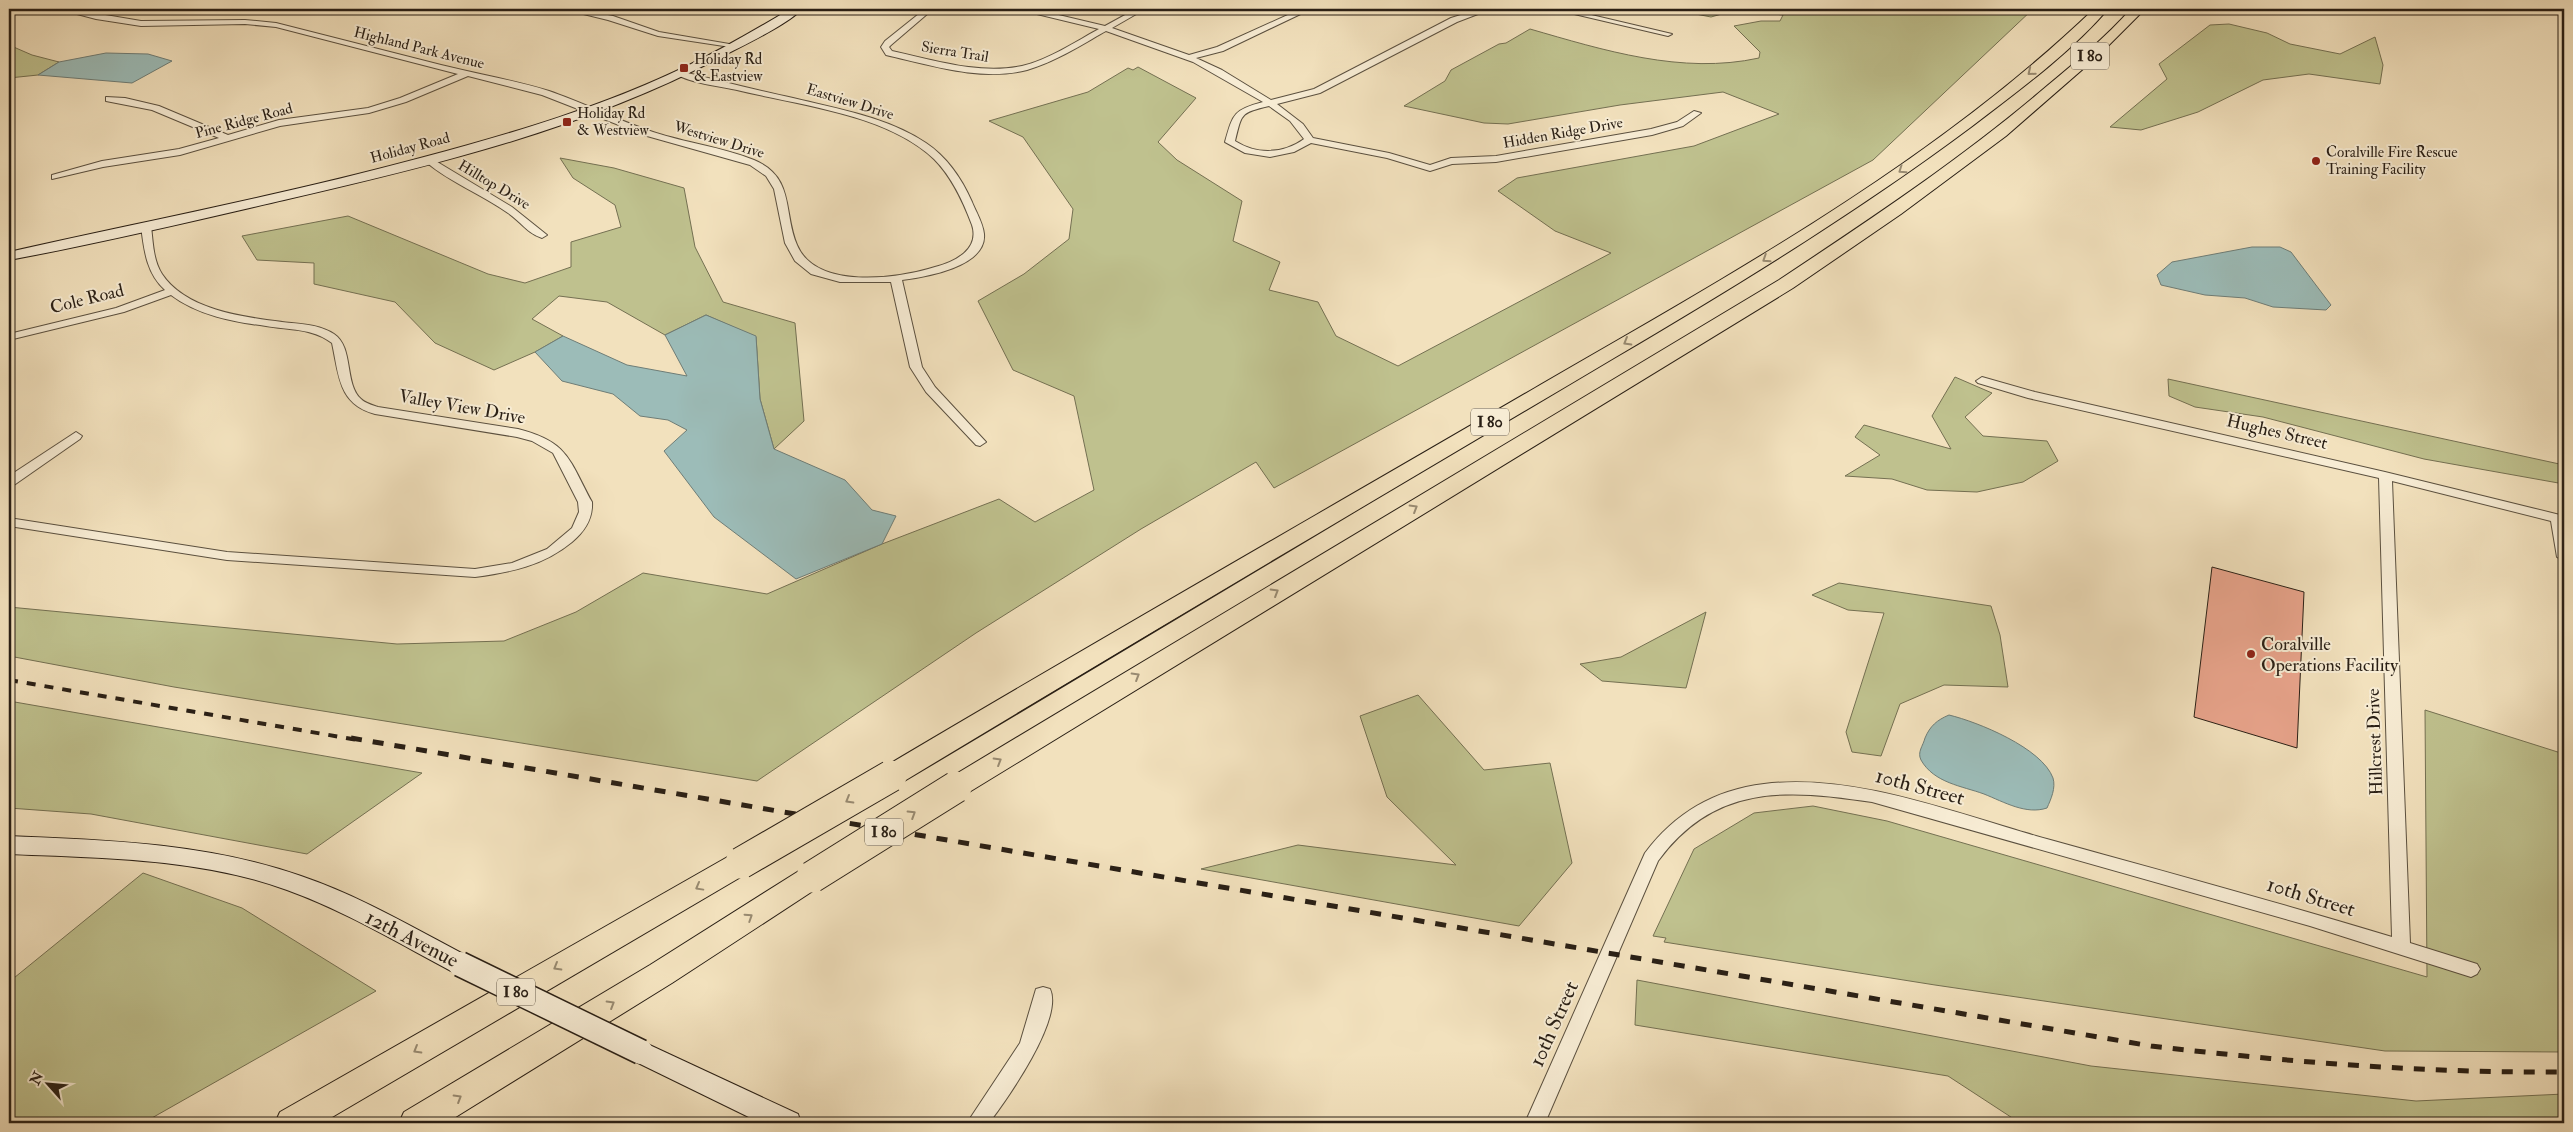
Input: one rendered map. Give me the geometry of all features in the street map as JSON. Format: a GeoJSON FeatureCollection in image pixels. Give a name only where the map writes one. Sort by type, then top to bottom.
{"type":"FeatureCollection","features":[{"type":"Feature","properties":{"kind":"highway","name":"I 80"},"geometry":{"type":"LineString","coordinates":[[292,1123],[608,938],[891,776],[1091,656],[1747,272],[1861,199],[1926,153],[2003,95],[2069,41],[2101,9]]}},
{"type":"Feature","properties":{"kind":"highway","name":"I 80"},"geometry":{"type":"LineString","coordinates":[[416,1123],[661,974],[956,787],[1786,284],[1896,210],[1961,163],[2038,102],[2138,10]]}},
{"type":"Feature","properties":{"kind":"highway"},"geometry":{"type":"LineString","coordinates":[[2069,41],[2075,17]]}},
{"type":"Feature","properties":{"kind":"main road","name":"12th Avenue"},"geometry":{"type":"LineString","coordinates":[[641,1052],[788,1123]]}},
{"type":"Feature","properties":{"kind":"street","name":"Highland Park Avenue"},"geometry":{"type":"LineString","coordinates":[[62,9],[126,22],[249,21],[276,25],[556,97],[588,110]]}},
{"type":"Feature","properties":{"kind":"street"},"geometry":{"type":"LineString","coordinates":[[568,9],[610,18],[658,34],[737,46]]}},
{"type":"Feature","properties":{"kind":"street","name":"Holiday Road"},"geometry":{"type":"LineString","coordinates":[[9,256],[429,160],[512,136],[588,110],[679,74],[737,46],[797,9]]}},
{"type":"Feature","properties":{"kind":"street","name":"Sierra Trail"},"geometry":{"type":"LineString","coordinates":[[929,9],[888,43],[885,47],[888,53],[967,70],[1014,70],[1038,64],[1105,28]]}},
{"type":"Feature","properties":{"kind":"street"},"geometry":{"type":"LineString","coordinates":[[1020,9],[1105,28],[1187,58],[1220,73],[1270,102],[1306,131],[1309,140],[1300,148],[1278,154],[1259,154],[1238,148],[1230,142],[1237,116],[1246,109],[1270,102],[1317,91],[1344,79],[1454,20],[1488,9]]}},
{"type":"Feature","properties":{"kind":"street"},"geometry":{"type":"LineString","coordinates":[[1105,28],[1141,9]]}},
{"type":"Feature","properties":{"kind":"street"},"geometry":{"type":"LineString","coordinates":[[1187,58],[1220,49],[1307,9]]}},
{"type":"Feature","properties":{"kind":"street"},"geometry":{"type":"LineString","coordinates":[[1557,9],[1668,34]]}},
{"type":"Feature","properties":{"kind":"street","name":"Pine Ridge Road"},"geometry":{"type":"LineString","coordinates":[[55,177],[102,164],[180,152],[279,123],[336,116],[378,108],[466,74]]}},
{"type":"Feature","properties":{"kind":"street","name":"Eastview Drive"},"geometry":{"type":"LineString","coordinates":[[679,74],[874,121],[903,134],[940,159],[952,174],[964,196],[979,233],[978,244],[971,253],[952,265],[930,273],[896,279]]}},
{"type":"Feature","properties":{"kind":"street"},"geometry":{"type":"LineString","coordinates":[[109,99],[131,100],[171,113],[227,138]]}},
{"type":"Feature","properties":{"kind":"street","name":"Westview Drive"},"geometry":{"type":"LineString","coordinates":[[588,110],[648,134],[741,159],[764,169],[779,185],[797,260],[810,270],[827,277],[853,281],[896,279]]}},
{"type":"Feature","properties":{"kind":"street","name":"Hidden Ridge Drive"},"geometry":{"type":"LineString","coordinates":[[1309,140],[1389,156],[1430,168],[1451,161],[1476,158],[1496,159],[1652,132],[1680,124],[1697,113]]}},
{"type":"Feature","properties":{"kind":"street","name":"Hilltop Drive"},"geometry":{"type":"LineString","coordinates":[[429,160],[446,174],[510,209],[526,221],[535,232],[542,235]]}},
{"type":"Feature","properties":{"kind":"street","name":"Valley View Drive"},"geometry":{"type":"LineString","coordinates":[[9,522],[227,556],[475,573],[513,568],[533,561],[569,540],[582,523],[586,512],[585,502],[558,451],[548,444],[518,432],[375,410],[363,406],[354,399],[350,392],[337,342],[331,336],[307,328],[260,322],[206,308],[172,292],[157,275],[153,266],[146,226]]}},
{"type":"Feature","properties":{"kind":"street"},"geometry":{"type":"LineString","coordinates":[[896,279],[916,368],[930,390],[980,442]]}},
{"type":"Feature","properties":{"kind":"street","name":"Cole Road"},"geometry":{"type":"LineString","coordinates":[[9,337],[120,310],[172,292]]}},
{"type":"Feature","properties":{"kind":"street","name":"Hughes Street"},"geometry":{"type":"LineString","coordinates":[[1982,381],[2032,395],[2385,476],[2560,519]]}},
{"type":"Feature","properties":{"kind":"street"},"geometry":{"type":"LineString","coordinates":[[9,482],[76,436]]}},
{"type":"Feature","properties":{"kind":"street","name":"Hillcrest Drive"},"geometry":{"type":"LineString","coordinates":[[2385,476],[2401,948]]}},
{"type":"Feature","properties":{"kind":"street"},"geometry":{"type":"LineString","coordinates":[[2560,519],[2564,558]]}},
{"type":"Feature","properties":{"kind":"street","name":"10th Street"},"geometry":{"type":"LineString","coordinates":[[1535,1123],[1651,858],[1670,834],[1692,816],[1730,798],[1771,788],[1832,789],[1872,796],[2301,916],[2471,969]]}},
{"type":"Feature","properties":{"kind":"street","name":"12th Avenue"},"geometry":{"type":"LineString","coordinates":[[9,844],[127,852],[253,870],[293,882],[341,903],[460,964],[641,1052]]}},
{"type":"Feature","properties":{"kind":"street"},"geometry":{"type":"LineString","coordinates":[[977,1123],[1008,1081],[1026,1049],[1037,1025],[1043,995]]}},
{"type":"Feature","properties":{"kind":"green space"},"geometry":{"type":"Polygon","coordinates":[[[1670,9],[2033,9],[1873,160],[1274,488],[1256,462],[1141,529],[976,633],[757,781],[174,687],[9,656],[9,607],[397,644],[504,641],[576,612],[643,573],[767,594],[882,544],[999,499],[1035,522],[1094,490],[1074,396],[1013,370],[978,301],[1024,274],[1069,239],[1073,209],[1023,137],[989,121],[1088,92],[1128,68],[1133,70],[1138,67],[1196,98],[1158,142],[1177,160],[1242,201],[1233,241],[1280,262],[1269,290],[1318,302],[1336,336],[1398,366],[1611,253],[1555,231],[1498,191],[1517,178],[1694,146],[1779,114],[1723,92],[1620,105],[1508,124],[1484,123],[1404,106],[1445,81],[1451,70],[1530,29],[1586,45],[1643,58],[1701,64],[1759,58],[1760,52],[1734,26],[1761,21],[1780,21],[1783,15],[1736,10],[1711,17],[1670,9]]]}},
{"type":"Feature","properties":{"kind":"green space"},"geometry":{"type":"Polygon","coordinates":[[[2229,24],[2267,33],[2290,44],[2340,54],[2375,37],[2383,65],[2380,84],[2309,74],[2263,80],[2198,112],[2141,130],[2110,127],[2167,79],[2159,64],[2210,25],[2229,24]]]}},
{"type":"Feature","properties":{"kind":"green space"},"geometry":{"type":"Polygon","coordinates":[[[9,45],[32,55],[59,62],[38,75],[9,78],[9,45]]]}},
{"type":"Feature","properties":{"kind":"green space"},"geometry":{"type":"Polygon","coordinates":[[[560,158],[614,168],[684,188],[695,247],[723,302],[795,323],[804,421],[774,449],[760,399],[756,337],[706,315],[665,335],[607,302],[559,296],[532,319],[563,336],[535,352],[494,370],[435,343],[395,302],[314,284],[314,263],[257,260],[242,236],[348,216],[488,274],[525,283],[571,267],[571,242],[621,227],[615,205],[573,178],[560,158]]]}},
{"type":"Feature","properties":{"kind":"green space"},"geometry":{"type":"Polygon","coordinates":[[[1955,377],[1992,393],[1965,417],[1983,436],[2047,441],[2058,461],[2023,482],[1977,492],[1927,490],[1892,479],[1845,476],[1880,455],[1855,437],[1864,425],[1951,449],[1932,416],[1955,377]]]}},
{"type":"Feature","properties":{"kind":"green space"},"geometry":{"type":"Polygon","coordinates":[[[2168,379],[2564,465],[2564,484],[2424,459],[2263,417],[2195,407],[2169,396],[2168,379]]]}},
{"type":"Feature","properties":{"kind":"green space"},"geometry":{"type":"Polygon","coordinates":[[[1839,583],[1991,606],[2000,635],[2008,687],[1944,685],[1900,704],[1881,756],[1852,752],[1846,732],[1884,613],[1848,610],[1812,595],[1839,583]]]}},
{"type":"Feature","properties":{"kind":"green space"},"geometry":{"type":"Polygon","coordinates":[[[1706,612],[1686,688],[1602,681],[1580,664],[1621,657],[1706,612]]]}},
{"type":"Feature","properties":{"kind":"green space"},"geometry":{"type":"Polygon","coordinates":[[[1418,695],[1484,770],[1550,763],[1572,863],[1519,926],[1201,869],[1298,845],[1456,865],[1387,797],[1360,716],[1418,695]]]}},
{"type":"Feature","properties":{"kind":"green space"},"geometry":{"type":"Polygon","coordinates":[[[9,701],[422,773],[307,854],[91,814],[9,808],[9,701]]]}},
{"type":"Feature","properties":{"kind":"green space"},"geometry":{"type":"Polygon","coordinates":[[[2425,710],[2564,754],[2564,1052],[2385,1051],[1935,985],[1664,942],[1666,938],[1653,936],[1694,849],[1754,813],[1813,806],[1887,821],[2427,977],[2425,710]]]}},
{"type":"Feature","properties":{"kind":"green space"},"geometry":{"type":"Polygon","coordinates":[[[143,873],[242,908],[376,991],[143,1123],[9,1123],[9,982],[143,873]]]}},
{"type":"Feature","properties":{"kind":"green space"},"geometry":{"type":"Polygon","coordinates":[[[1637,980],[2091,1066],[2416,1101],[2564,1094],[2564,1123],[2020,1123],[1948,1076],[1635,1025],[1637,980]]]}},
{"type":"Feature","properties":{"kind":"water"},"geometry":{"type":"Polygon","coordinates":[[[106,53],[148,54],[172,61],[132,83],[38,75],[59,62],[106,53]]]}},
{"type":"Feature","properties":{"kind":"water"},"geometry":{"type":"Polygon","coordinates":[[[2252,247],[2280,247],[2291,252],[2331,305],[2326,310],[2273,307],[2245,298],[2205,295],[2161,285],[2157,275],[2172,262],[2252,247]]]}},
{"type":"Feature","properties":{"kind":"water"},"geometry":{"type":"Polygon","coordinates":[[[706,315],[756,336],[760,399],[774,449],[845,480],[872,510],[896,516],[882,544],[796,579],[714,517],[664,451],[687,430],[668,420],[640,416],[613,394],[562,381],[535,352],[563,336],[627,365],[687,376],[665,335],[706,315]]]}},
{"type":"Feature","properties":{"kind":"water"},"geometry":{"type":"Polygon","coordinates":[[[1949,715],[1992,730],[2036,756],[2047,767],[2054,782],[2047,808],[2031,810],[2015,807],[1984,794],[1949,783],[1933,774],[1921,760],[1921,749],[1929,730],[1934,724],[1949,715]]]}},
{"type":"Feature","properties":{"kind":"building","name":"Coralville Operations Facility"},"geometry":{"type":"Polygon","coordinates":[[[2212,567],[2304,592],[2297,748],[2194,717],[2212,567]]]}},
{"type":"Feature","properties":{"kind":"railway"},"geometry":{"type":"LineString","coordinates":[[9,680],[358,740]]}},
{"type":"Feature","properties":{"kind":"railway"},"geometry":{"type":"LineString","coordinates":[[351,738],[2151,1046],[2357,1065],[2460,1071],[2564,1072]]}},
{"type":"Feature","properties":{"kind":"place","name":"Holiday Rd & Eastview"},"geometry":{"type":"Point","coordinates":[684,68]}},
{"type":"Feature","properties":{"kind":"place","name":"Holiday Rd & Westview"},"geometry":{"type":"Point","coordinates":[567,122]}},
{"type":"Feature","properties":{"kind":"place","name":"Coralville Fire Rescue Training Facility"},"geometry":{"type":"Point","coordinates":[2316,161]}},
{"type":"Feature","properties":{"kind":"place","name":"Coralville Operations Facility"},"geometry":{"type":"Point","coordinates":[2251,654]}}]}
